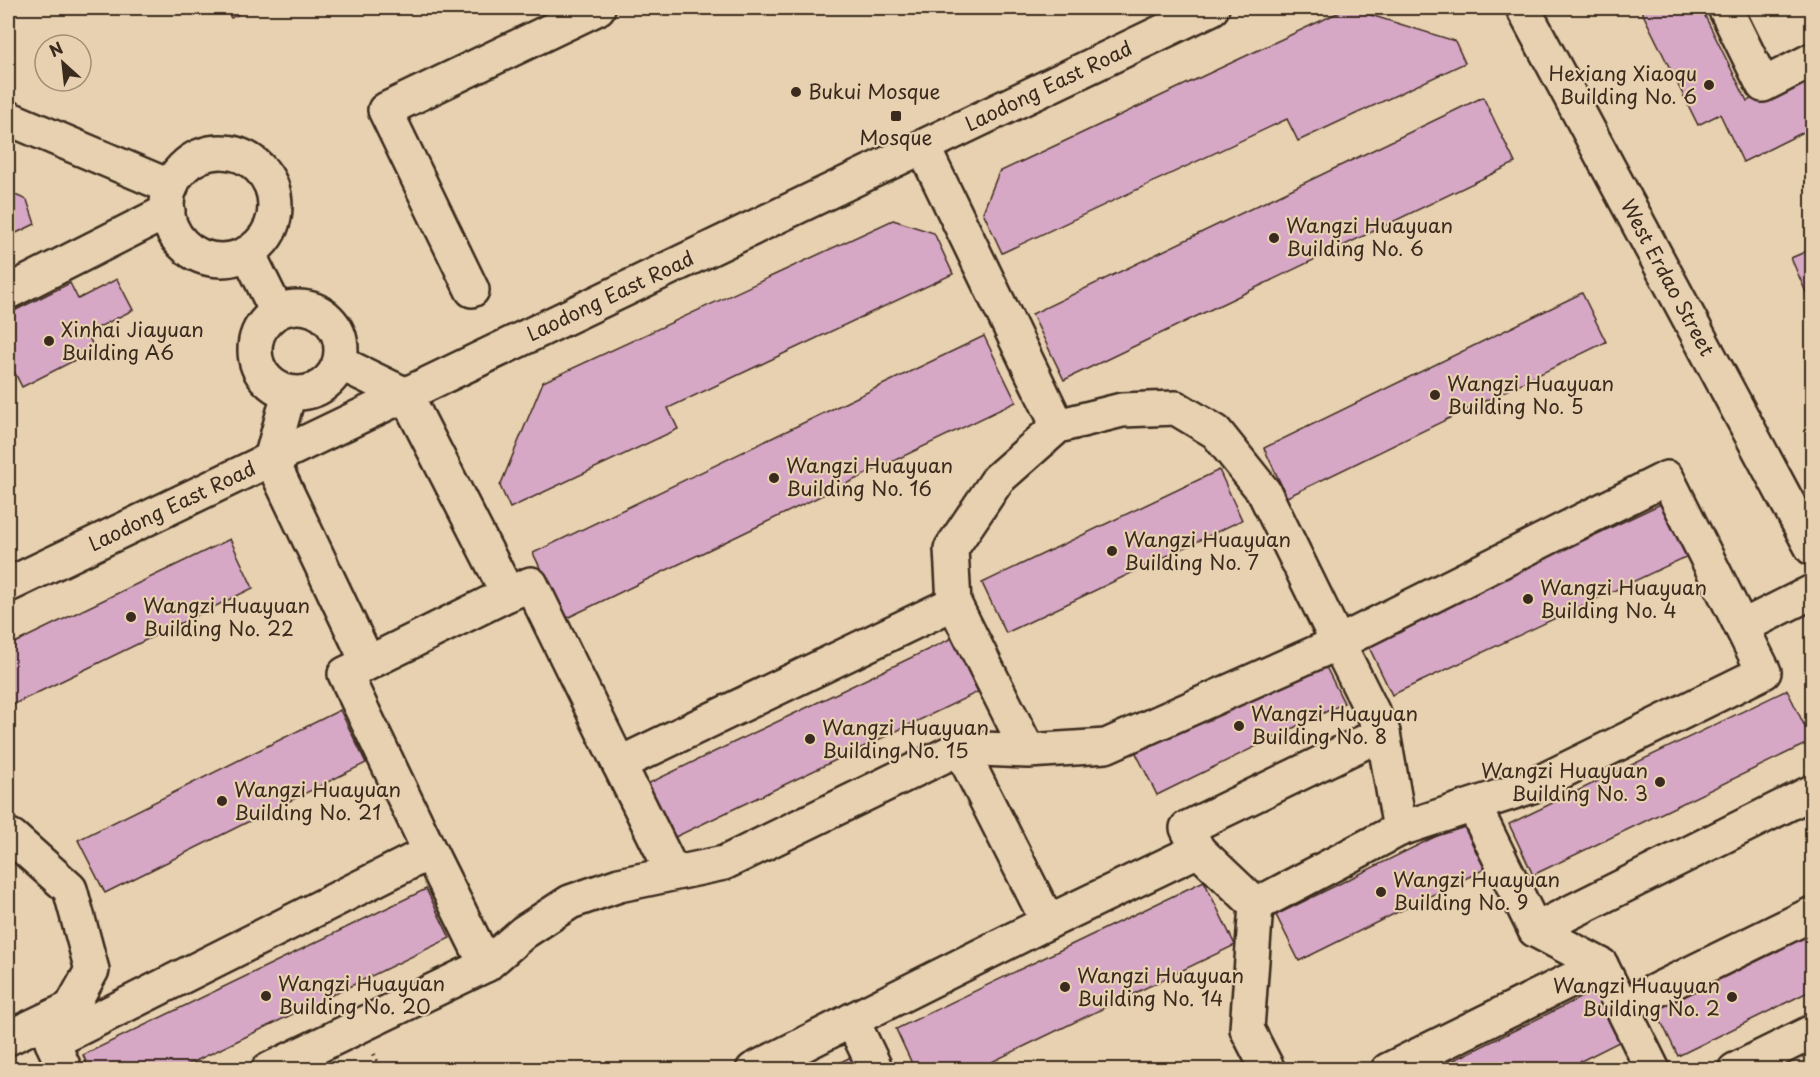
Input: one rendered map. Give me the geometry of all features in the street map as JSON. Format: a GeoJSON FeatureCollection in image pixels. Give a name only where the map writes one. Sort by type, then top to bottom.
{"type":"FeatureCollection","features":[{"type":"Feature","properties":{"kind":"street"},"geometry":{"type":"LineString","coordinates":[[472,290],[385,111],[598,8]]}},
{"type":"Feature","properties":{"kind":"street","name":"Laodong East Road"},"geometry":{"type":"LineString","coordinates":[[8,585],[1212,8]]}},
{"type":"Feature","properties":{"kind":"street","name":"West Erdao Street"},"geometry":{"type":"LineString","coordinates":[[1523,8],[1812,548]]}},
{"type":"Feature","properties":{"kind":"street"},"geometry":{"type":"LineString","coordinates":[[1725,8],[1763,85],[1812,60]]}},
{"type":"Feature","properties":{"kind":"street"},"geometry":{"type":"LineString","coordinates":[[8,118],[170,199]]}},
{"type":"Feature","properties":{"kind":"street"},"geometry":{"type":"LineString","coordinates":[[923,147],[1058,426]]}},
{"type":"Feature","properties":{"kind":"street"},"geometry":{"type":"LineString","coordinates":[[211,153],[237,155],[246,158],[260,169],[270,183],[276,201],[274,218],[267,235],[256,248],[248,253],[223,260],[205,258],[189,250],[177,237],[169,221],[170,199],[180,171],[194,160],[211,153]]}},
{"type":"Feature","properties":{"kind":"street"},"geometry":{"type":"LineString","coordinates":[[8,292],[170,199]]}},
{"type":"Feature","properties":{"kind":"street"},"geometry":{"type":"LineString","coordinates":[[248,253],[277,312]]}},
{"type":"Feature","properties":{"kind":"street"},"geometry":{"type":"LineString","coordinates":[[304,307],[317,311],[337,329],[341,342],[340,363],[330,381],[319,389],[305,394],[290,393],[275,388],[264,378],[257,365],[254,350],[257,335],[265,322],[277,312],[304,307]]}},
{"type":"Feature","properties":{"kind":"street"},"geometry":{"type":"LineString","coordinates":[[340,363],[406,395],[508,594]]}},
{"type":"Feature","properties":{"kind":"street"},"geometry":{"type":"LineString","coordinates":[[290,393],[271,459],[368,663]]}},
{"type":"Feature","properties":{"kind":"street"},"geometry":{"type":"LineString","coordinates":[[1028,751],[954,603],[951,549],[998,479],[1058,426],[1122,410],[1176,408],[1216,432],[1264,492],[1383,733],[1400,830]]}},
{"type":"Feature","properties":{"kind":"street"},"geometry":{"type":"LineString","coordinates":[[268,1070],[486,965],[524,932],[570,902],[619,885],[724,863],[960,748],[1028,751],[1106,747],[1338,643],[1667,478],[1764,672],[1532,786],[1400,830],[1256,905]]}},
{"type":"Feature","properties":{"kind":"street"},"geometry":{"type":"LineString","coordinates":[[486,965],[345,674],[531,584],[673,873]]}},
{"type":"Feature","properties":{"kind":"street"},"geometry":{"type":"LineString","coordinates":[[1742,627],[1812,592]]}},
{"type":"Feature","properties":{"kind":"street"},"geometry":{"type":"LineString","coordinates":[[619,764],[954,603]]}},
{"type":"Feature","properties":{"kind":"street"},"geometry":{"type":"LineString","coordinates":[[1256,905],[1198,850],[1187,828],[1383,733]]}},
{"type":"Feature","properties":{"kind":"street"},"geometry":{"type":"LineString","coordinates":[[960,748],[1048,922]]}},
{"type":"Feature","properties":{"kind":"street"},"geometry":{"type":"LineString","coordinates":[[1535,930],[1812,792]]}},
{"type":"Feature","properties":{"kind":"street"},"geometry":{"type":"LineString","coordinates":[[1473,806],[1535,930],[1601,965],[1653,1070]]}},
{"type":"Feature","properties":{"kind":"street"},"geometry":{"type":"LineString","coordinates":[[8,835],[70,889],[92,970],[71,1008],[59,1056]]}},
{"type":"Feature","properties":{"kind":"street"},"geometry":{"type":"LineString","coordinates":[[753,1070],[1048,922],[1198,850]]}},
{"type":"Feature","properties":{"kind":"street"},"geometry":{"type":"LineString","coordinates":[[59,1056],[430,852]]}},
{"type":"Feature","properties":{"kind":"street"},"geometry":{"type":"LineString","coordinates":[[1256,905],[1247,1029],[1268,1069]]}},
{"type":"Feature","properties":{"kind":"street"},"geometry":{"type":"LineString","coordinates":[[1622,1007],[1812,914]]}},
{"type":"Feature","properties":{"kind":"street"},"geometry":{"type":"LineString","coordinates":[[1388,1070],[1601,965]]}},
{"type":"Feature","properties":{"kind":"street"},"geometry":{"type":"LineString","coordinates":[[8,1038],[71,1008]]}},
{"type":"Feature","properties":{"kind":"street"},"geometry":{"type":"LineString","coordinates":[[852,1020],[876,1070]]}},
{"type":"Feature","properties":{"kind":"street"},"geometry":{"type":"LineString","coordinates":[[1735,1070],[1812,1032]]}},
{"type":"Feature","properties":{"kind":"building"},"geometry":{"type":"Polygon","coordinates":[[[225,8],[250,8],[231,18],[225,8]]]}},
{"type":"Feature","properties":{"kind":"building"},"geometry":{"type":"Polygon","coordinates":[[[1348,8],[1455,41],[1465,63],[1298,141],[1287,119],[1002,253],[983,212],[999,172],[1348,8]]]}},
{"type":"Feature","properties":{"kind":"building","name":"Hexiang Xiaoqu Building No. 6"},"geometry":{"type":"Polygon","coordinates":[[[1640,8],[1701,8],[1747,101],[1812,69],[1812,128],[1743,162],[1720,114],[1698,125],[1640,8]]]}},
{"type":"Feature","properties":{"kind":"building","name":"Wangzi Huayuan Building No. 6"},"geometry":{"type":"Polygon","coordinates":[[[1483,97],[1515,163],[1064,380],[1032,314],[1483,97]]]}},
{"type":"Feature","properties":{"kind":"building"},"geometry":{"type":"Polygon","coordinates":[[[8,192],[27,200],[35,224],[8,237],[8,192]]]}},
{"type":"Feature","properties":{"kind":"building"},"geometry":{"type":"Polygon","coordinates":[[[893,220],[934,233],[953,274],[668,408],[678,429],[510,508],[500,486],[543,382],[893,220]]]}},
{"type":"Feature","properties":{"kind":"building"},"geometry":{"type":"Polygon","coordinates":[[[1812,249],[1812,306],[1791,258],[1812,249]]]}},
{"type":"Feature","properties":{"kind":"building","name":"Xinhai Jiayuan Building A6"},"geometry":{"type":"Polygon","coordinates":[[[117,279],[133,310],[87,333],[95,350],[22,387],[12,367],[8,369],[8,314],[70,283],[78,299],[117,279]]]}},
{"type":"Feature","properties":{"kind":"building","name":"Wangzi Huayuan Building No. 5"},"geometry":{"type":"Polygon","coordinates":[[[1582,293],[1606,342],[1287,497],[1264,448],[1582,293]]]}},
{"type":"Feature","properties":{"kind":"building","name":"Wangzi Huayuan Building No. 16"},"geometry":{"type":"Polygon","coordinates":[[[984,336],[1016,402],[565,619],[533,553],[984,336]]]}},
{"type":"Feature","properties":{"kind":"building","name":"Wangzi Huayuan Building No. 7"},"geometry":{"type":"Polygon","coordinates":[[[1219,470],[1242,520],[1006,633],[982,583],[1219,470]]]}},
{"type":"Feature","properties":{"kind":"building","name":"Wangzi Huayuan Building No. 4"},"geometry":{"type":"Polygon","coordinates":[[[1665,502],[1690,555],[1392,695],[1367,643],[1665,502]]]}},
{"type":"Feature","properties":{"kind":"building","name":"Wangzi Huayuan Building No. 22"},"geometry":{"type":"Polygon","coordinates":[[[230,539],[253,588],[8,707],[8,646],[230,539]]]}},
{"type":"Feature","properties":{"kind":"building","name":"Wangzi Huayuan Building No. 15"},"geometry":{"type":"Polygon","coordinates":[[[952,638],[978,692],[669,840],[643,786],[952,638]]]}},
{"type":"Feature","properties":{"kind":"building","name":"Wangzi Huayuan Building No. 8"},"geometry":{"type":"Polygon","coordinates":[[[1321,657],[1344,703],[1157,795],[1134,749],[1321,657]]]}},
{"type":"Feature","properties":{"kind":"building","name":"Wangzi Huayuan Building No. 3"},"geometry":{"type":"Polygon","coordinates":[[[1787,690],[1812,741],[1533,875],[1509,824],[1787,690]]]}},
{"type":"Feature","properties":{"kind":"building","name":"Wangzi Huayuan Building No. 21"},"geometry":{"type":"Polygon","coordinates":[[[340,710],[366,763],[105,893],[78,840],[340,710]]]}},
{"type":"Feature","properties":{"kind":"building","name":"Wangzi Huayuan Building No. 9"},"geometry":{"type":"Polygon","coordinates":[[[1463,823],[1485,869],[1299,961],[1276,915],[1463,823]]]}},
{"type":"Feature","properties":{"kind":"building","name":"Wangzi Huayuan Building No. 14"},"geometry":{"type":"Polygon","coordinates":[[[1204,881],[1235,945],[975,1070],[915,1070],[896,1029],[1204,881]]]}},
{"type":"Feature","properties":{"kind":"building","name":"Wangzi Huayuan Building No. 20"},"geometry":{"type":"Polygon","coordinates":[[[426,889],[450,938],[177,1070],[90,1070],[83,1055],[426,889]]]}},
{"type":"Feature","properties":{"kind":"building","name":"Wangzi Huayuan Building No. 2"},"geometry":{"type":"Polygon","coordinates":[[[1812,925],[1812,990],[1678,1056],[1652,1003],[1812,925]]]}},
{"type":"Feature","properties":{"kind":"building"},"geometry":{"type":"Polygon","coordinates":[[[1594,991],[1619,1042],[1563,1070],[1434,1070],[1594,991]]]}},
{"type":"Feature","properties":{"kind":"building"},"geometry":{"type":"Polygon","coordinates":[[[853,1056],[859,1070],[824,1070],[853,1056]]]}},
{"type":"Feature","properties":{"kind":"place","name":"Hexiang Xiaoqu Building No. 6"},"geometry":{"type":"Point","coordinates":[1709,85]}},
{"type":"Feature","properties":{"kind":"place","name":"Bukui Mosque"},"geometry":{"type":"Point","coordinates":[796,92]}},
{"type":"Feature","properties":{"kind":"place","name":"Mosque"},"geometry":{"type":"Point","coordinates":[896,116]}},
{"type":"Feature","properties":{"kind":"place","name":"Wangzi Huayuan Building No. 6"},"geometry":{"type":"Point","coordinates":[1274,238]}},
{"type":"Feature","properties":{"kind":"place","name":"Xinhai Jiayuan Building A6"},"geometry":{"type":"Point","coordinates":[49,341]}},
{"type":"Feature","properties":{"kind":"place","name":"Wangzi Huayuan Building No. 5"},"geometry":{"type":"Point","coordinates":[1435,395]}},
{"type":"Feature","properties":{"kind":"place","name":"Wangzi Huayuan Building No. 16"},"geometry":{"type":"Point","coordinates":[774,478]}},
{"type":"Feature","properties":{"kind":"place","name":"Wangzi Huayuan Building No. 7"},"geometry":{"type":"Point","coordinates":[1112,551]}},
{"type":"Feature","properties":{"kind":"place","name":"Wangzi Huayuan Building No. 4"},"geometry":{"type":"Point","coordinates":[1528,599]}},
{"type":"Feature","properties":{"kind":"place","name":"Wangzi Huayuan Building No. 22"},"geometry":{"type":"Point","coordinates":[131,617]}},
{"type":"Feature","properties":{"kind":"place","name":"Wangzi Huayuan Building No. 8"},"geometry":{"type":"Point","coordinates":[1239,726]}},
{"type":"Feature","properties":{"kind":"place","name":"Wangzi Huayuan Building No. 15"},"geometry":{"type":"Point","coordinates":[810,739]}},
{"type":"Feature","properties":{"kind":"place","name":"Wangzi Huayuan Building No. 3"},"geometry":{"type":"Point","coordinates":[1660,782]}},
{"type":"Feature","properties":{"kind":"place","name":"Wangzi Huayuan Building No. 21"},"geometry":{"type":"Point","coordinates":[222,801]}},
{"type":"Feature","properties":{"kind":"place","name":"Wangzi Huayuan Building No. 9"},"geometry":{"type":"Point","coordinates":[1381,892]}},
{"type":"Feature","properties":{"kind":"place","name":"Wangzi Huayuan Building No. 14"},"geometry":{"type":"Point","coordinates":[1065,987]}},
{"type":"Feature","properties":{"kind":"place","name":"Wangzi Huayuan Building No. 20"},"geometry":{"type":"Point","coordinates":[266,996]}},
{"type":"Feature","properties":{"kind":"place","name":"Wangzi Huayuan Building No. 2"},"geometry":{"type":"Point","coordinates":[1732,997]}}]}
